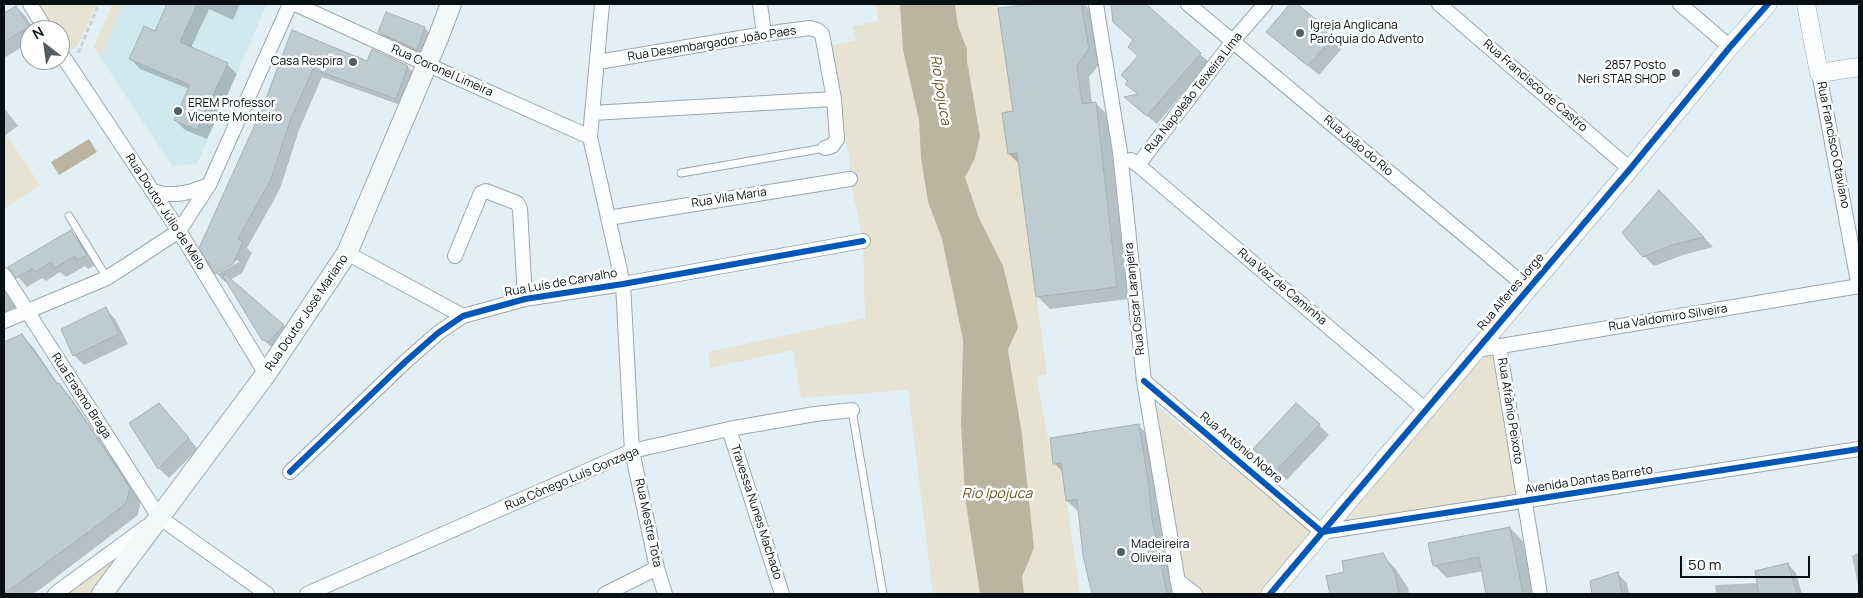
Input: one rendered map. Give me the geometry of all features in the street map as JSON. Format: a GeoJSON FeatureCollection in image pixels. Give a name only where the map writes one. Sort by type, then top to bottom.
{"type":"FeatureCollection","features":[{"type":"Feature","properties":{"kind":"main road","name":"Rua Doutor José Mariano"},"geometry":{"type":"LineString","coordinates":[[102,594],[266,374],[347,253],[451,4]]}},
{"type":"Feature","properties":{"kind":"street"},"geometry":{"type":"LineString","coordinates":[[30,4],[40,20]]}},
{"type":"Feature","properties":{"kind":"street"},"geometry":{"type":"LineString","coordinates":[[4,321],[107,278],[179,231],[209,185],[290,4]]}},
{"type":"Feature","properties":{"kind":"street","name":"Rua Coronel Limeira"},"geometry":{"type":"LineString","coordinates":[[295,4],[590,136]]}},
{"type":"Feature","properties":{"kind":"street","name":"Rua Mestre Tota"},"geometry":{"type":"LineString","coordinates":[[602,4],[590,136],[623,284],[632,451],[657,568],[665,594]]}},
{"type":"Feature","properties":{"kind":"street"},"geometry":{"type":"LineString","coordinates":[[760,4],[764,34]]}},
{"type":"Feature","properties":{"kind":"street","name":"Rua Oscar Laranjeira"},"geometry":{"type":"LineString","coordinates":[[1096,4],[1120,152],[1144,381],[1180,594]]}},
{"type":"Feature","properties":{"kind":"street","name":"Rua João do Rio"},"geometry":{"type":"LineString","coordinates":[[1188,4],[1528,289]]}},
{"type":"Feature","properties":{"kind":"street","name":"Rua Napoleão Teixeira Lima"},"geometry":{"type":"LineString","coordinates":[[1120,152],[1138,165],[1233,41],[1264,4]]}},
{"type":"Feature","properties":{"kind":"street","name":"Rua Francisco de Castro"},"geometry":{"type":"LineString","coordinates":[[1439,4],[1630,169]]}},
{"type":"Feature","properties":{"kind":"street"},"geometry":{"type":"LineString","coordinates":[[1680,4],[1730,46]]}},
{"type":"Feature","properties":{"kind":"street","name":"Rua Alferes Jorge"},"geometry":{"type":"LineString","coordinates":[[1270,594],[1630,169],[1730,46],[1768,4]]}},
{"type":"Feature","properties":{"kind":"street","name":"Rua Francisco Otaviano"},"geometry":{"type":"LineString","coordinates":[[1806,4],[1859,287]]}},
{"type":"Feature","properties":{"kind":"street","name":"Rua Desembargador João Paes"},"geometry":{"type":"LineString","coordinates":[[598,62],[764,34],[810,28],[817,30],[822,34],[834,98],[837,139],[832,146],[825,148]]}},
{"type":"Feature","properties":{"kind":"street"},"geometry":{"type":"LineString","coordinates":[[1819,73],[1859,67]]}},
{"type":"Feature","properties":{"kind":"street","name":"Rua Doutor Júlio de Melo"},"geometry":{"type":"LineString","coordinates":[[71,70],[153,190],[266,374]]}},
{"type":"Feature","properties":{"kind":"street"},"geometry":{"type":"LineString","coordinates":[[592,113],[834,98]]}},
{"type":"Feature","properties":{"kind":"street","name":"Rua Vaz de Caminha"},"geometry":{"type":"LineString","coordinates":[[1138,165],[1426,410]]}},
{"type":"Feature","properties":{"kind":"street","name":"Rua Vila Maria"},"geometry":{"type":"LineString","coordinates":[[608,218],[850,179]]}},
{"type":"Feature","properties":{"kind":"street"},"geometry":{"type":"LineString","coordinates":[[153,190],[164,194],[177,194],[209,185]]}},
{"type":"Feature","properties":{"kind":"street"},"geometry":{"type":"LineString","coordinates":[[455,256],[481,193],[486,191],[517,203],[520,209],[525,298]]}},
{"type":"Feature","properties":{"kind":"street","name":"Rua Luís de Carvalho"},"geometry":{"type":"LineString","coordinates":[[290,472],[438,332],[463,316],[525,298],[623,284],[863,241]]}},
{"type":"Feature","properties":{"kind":"street"},"geometry":{"type":"LineString","coordinates":[[347,253],[463,316]]}},
{"type":"Feature","properties":{"kind":"street","name":"Rua Erasmo Braga"},"geometry":{"type":"LineString","coordinates":[[4,274],[159,517]]}},
{"type":"Feature","properties":{"kind":"street","name":"Rua Valdomiro Silveira"},"geometry":{"type":"LineString","coordinates":[[1477,350],[1859,287]]}},
{"type":"Feature","properties":{"kind":"street","name":"Rua Afrânio Peixoto"},"geometry":{"type":"LineString","coordinates":[[1499,346],[1540,594]]}},
{"type":"Feature","properties":{"kind":"street","name":"Rua Antônio Nobre"},"geometry":{"type":"LineString","coordinates":[[1144,381],[1322,532]]}},
{"type":"Feature","properties":{"kind":"street","name":"Rua Cônego Luís Gonzaga"},"geometry":{"type":"LineString","coordinates":[[307,594],[632,451],[729,429],[815,414],[852,410]]}},
{"type":"Feature","properties":{"kind":"street","name":"Travessa Nunes Machado"},"geometry":{"type":"LineString","coordinates":[[729,429],[782,594]]}},
{"type":"Feature","properties":{"kind":"street","name":"Avenida Dantas Barreto"},"geometry":{"type":"LineString","coordinates":[[1322,532],[1859,450]]}},
{"type":"Feature","properties":{"kind":"street"},"geometry":{"type":"LineString","coordinates":[[55,594],[159,517],[267,594]]}},
{"type":"Feature","properties":{"kind":"street"},"geometry":{"type":"LineString","coordinates":[[605,594],[657,568]]}},
{"type":"Feature","properties":{"kind":"street"},"geometry":{"type":"LineString","coordinates":[[1178,580],[1195,594]]}},
{"type":"Feature","properties":{"kind":"lane"},"geometry":{"type":"LineString","coordinates":[[681,173],[825,148]]}},
{"type":"Feature","properties":{"kind":"lane"},"geometry":{"type":"LineString","coordinates":[[69,216],[107,278]]}},
{"type":"Feature","properties":{"kind":"lane"},"geometry":{"type":"LineString","coordinates":[[852,410],[883,594]]}},
{"type":"Feature","properties":{"kind":"path"},"geometry":{"type":"LineString","coordinates":[[71,70],[99,4]]}},
{"type":"Feature","properties":{"kind":"shaded area"},"geometry":{"type":"Polygon","coordinates":[[[35,4],[96,4],[78,45],[73,49],[70,49],[70,20],[45,20],[35,4]]]}},
{"type":"Feature","properties":{"kind":"shaded area"},"geometry":{"type":"Polygon","coordinates":[[[112,4],[123,4],[100,57],[94,47],[112,4]]]}},
{"type":"Feature","properties":{"kind":"shaded area","name":"EREM Professor Vicente Monteiro"},"geometry":{"type":"Polygon","coordinates":[[[123,4],[267,4],[197,164],[172,166],[100,57],[123,4]]]}},
{"type":"Feature","properties":{"kind":"shaded area"},"geometry":{"type":"Polygon","coordinates":[[[875,4],[900,4],[903,50],[919,120],[921,158],[928,202],[942,239],[963,341],[961,424],[965,497],[980,594],[933,594],[908,390],[801,398],[793,350],[710,368],[708,352],[865,318],[863,241],[850,179],[849,152],[841,129],[828,46],[856,40],[853,26],[879,21],[875,4]]]}},
{"type":"Feature","properties":{"kind":"shaded area"},"geometry":{"type":"Polygon","coordinates":[[[955,4],[998,4],[1013,111],[1002,113],[1008,154],[1017,153],[1047,374],[1036,377],[1053,464],[1061,463],[1080,594],[1024,594],[1022,577],[1034,548],[1022,434],[1008,350],[1018,327],[965,177],[975,158],[980,136],[967,61],[967,49],[958,26],[955,4]]]}},
{"type":"Feature","properties":{"kind":"shaded area"},"geometry":{"type":"Polygon","coordinates":[[[4,131],[40,185],[4,209],[4,131]]]}},
{"type":"Feature","properties":{"kind":"shaded area"},"geometry":{"type":"Polygon","coordinates":[[[1495,353],[1518,498],[1346,522],[1342,519],[1479,357],[1495,353]]]}},
{"type":"Feature","properties":{"kind":"shaded area"},"geometry":{"type":"Polygon","coordinates":[[[1149,400],[1316,534],[1266,594],[1199,594],[1180,578],[1149,400]]]}},
{"type":"Feature","properties":{"kind":"shaded area"},"geometry":{"type":"Polygon","coordinates":[[[145,531],[99,594],[60,594],[145,531]]]}},
{"type":"Feature","properties":{"kind":"water","name":"Rio Ipojuca"},"geometry":{"type":"Polygon","coordinates":[[[900,4],[955,4],[958,26],[967,49],[967,61],[980,136],[975,158],[965,177],[979,218],[1003,266],[1018,327],[1008,350],[1022,434],[1034,548],[1022,577],[1024,594],[980,594],[965,497],[961,424],[963,340],[942,239],[928,202],[921,158],[919,120],[903,50],[900,4]]]}},
{"type":"Feature","properties":{"kind":"water"},"geometry":{"type":"Polygon","coordinates":[[[89,139],[97,152],[59,175],[51,162],[89,139]]]}},
{"type":"Feature","properties":{"kind":"building"},"geometry":{"type":"Polygon","coordinates":[[[167,4],[197,4],[180,42],[228,63],[197,130],[174,120],[190,85],[129,59],[144,26],[155,31],[167,4]]]}},
{"type":"Feature","properties":{"kind":"building"},"geometry":{"type":"Polygon","coordinates":[[[1036,4],[1081,4],[1089,49],[1077,65],[1082,104],[1096,102],[1117,287],[1036,297],[1017,153],[1008,154],[1002,113],[1013,111],[998,8],[1036,4]]]}},
{"type":"Feature","properties":{"kind":"building"},"geometry":{"type":"Polygon","coordinates":[[[1111,4],[1146,4],[1201,53],[1147,116],[1124,97],[1138,94],[1125,84],[1128,81],[1121,75],[1138,56],[1128,47],[1133,40],[1113,22],[1111,4]]]}},
{"type":"Feature","properties":{"kind":"building","name":"Igreja Anglicana Paróquia do Advento"},"geometry":{"type":"Polygon","coordinates":[[[1290,4],[1297,4],[1335,35],[1308,66],[1266,32],[1290,4]]]}},
{"type":"Feature","properties":{"kind":"building"},"geometry":{"type":"Polygon","coordinates":[[[16,6],[25,20],[20,20],[20,32],[4,42],[4,13],[16,6]]]}},
{"type":"Feature","properties":{"kind":"building"},"geometry":{"type":"Polygon","coordinates":[[[386,12],[425,27],[417,50],[378,32],[386,12]]]}},
{"type":"Feature","properties":{"kind":"building"},"geometry":{"type":"Polygon","coordinates":[[[292,30],[367,61],[372,49],[408,66],[396,99],[313,69],[290,121],[271,179],[238,239],[243,242],[233,264],[215,274],[199,248],[262,109],[292,30]]]}},
{"type":"Feature","properties":{"kind":"building"},"geometry":{"type":"Polygon","coordinates":[[[1659,190],[1704,237],[1672,245],[1643,257],[1622,233],[1659,190]]]}},
{"type":"Feature","properties":{"kind":"building"},"geometry":{"type":"Polygon","coordinates":[[[71,230],[87,255],[77,260],[75,256],[55,268],[51,262],[35,272],[32,269],[16,278],[8,267],[71,230]]]}},
{"type":"Feature","properties":{"kind":"building"},"geometry":{"type":"Polygon","coordinates":[[[225,274],[284,325],[269,342],[262,340],[223,276],[225,274]]]}},
{"type":"Feature","properties":{"kind":"building"},"geometry":{"type":"Polygon","coordinates":[[[106,307],[119,334],[73,356],[61,329],[106,307]]]}},
{"type":"Feature","properties":{"kind":"building"},"geometry":{"type":"Polygon","coordinates":[[[22,334],[57,384],[59,383],[75,405],[130,488],[126,503],[113,514],[4,594],[4,342],[22,334]]]}},
{"type":"Feature","properties":{"kind":"building"},"geometry":{"type":"Polygon","coordinates":[[[159,403],[189,438],[158,469],[129,423],[159,403]]]}},
{"type":"Feature","properties":{"kind":"building"},"geometry":{"type":"Polygon","coordinates":[[[1296,403],[1320,424],[1276,471],[1253,449],[1296,403]]]}},
{"type":"Feature","properties":{"kind":"building"},"geometry":{"type":"Polygon","coordinates":[[[1139,424],[1152,519],[1167,594],[1092,594],[1083,555],[1077,499],[1066,501],[1061,463],[1053,464],[1050,438],[1139,424]]]}},
{"type":"Feature","properties":{"kind":"building"},"geometry":{"type":"Polygon","coordinates":[[[1510,527],[1523,594],[1486,594],[1479,557],[1433,566],[1428,543],[1510,527]]]}},
{"type":"Feature","properties":{"kind":"building"},"geometry":{"type":"Polygon","coordinates":[[[1383,553],[1395,574],[1399,594],[1330,594],[1326,576],[1344,572],[1342,561],[1383,553]]]}},
{"type":"Feature","properties":{"kind":"building"},"geometry":{"type":"Polygon","coordinates":[[[1788,563],[1797,594],[1759,594],[1755,571],[1788,563]]]}},
{"type":"Feature","properties":{"kind":"building"},"geometry":{"type":"Polygon","coordinates":[[[1618,572],[1622,594],[1592,594],[1590,581],[1618,572]]]}},
{"type":"Feature","properties":{"kind":"cycle path"},"geometry":{"type":"LineString","coordinates":[[1270,594],[1768,4]]}},
{"type":"Feature","properties":{"kind":"cycle path"},"geometry":{"type":"LineString","coordinates":[[290,472],[405,362],[438,333],[463,316],[525,299],[623,284],[863,241]]}},
{"type":"Feature","properties":{"kind":"cycle path"},"geometry":{"type":"LineString","coordinates":[[1144,381],[1322,532],[1859,449]]}},
{"type":"Feature","properties":{"kind":"place","name":"Igreja Anglicana Paróquia do Advento"},"geometry":{"type":"Point","coordinates":[1300,33]}},
{"type":"Feature","properties":{"kind":"place","name":"Casa Respira"},"geometry":{"type":"Point","coordinates":[353,62]}},
{"type":"Feature","properties":{"kind":"place","name":"2857 Posto Neri STAR SHOP"},"geometry":{"type":"Point","coordinates":[1676,73]}},
{"type":"Feature","properties":{"kind":"place","name":"EREM Professor Vicente Monteiro"},"geometry":{"type":"Point","coordinates":[178,111]}},
{"type":"Feature","properties":{"kind":"place","name":"Madeireira Oliveira"},"geometry":{"type":"Point","coordinates":[1121,552]}}]}
